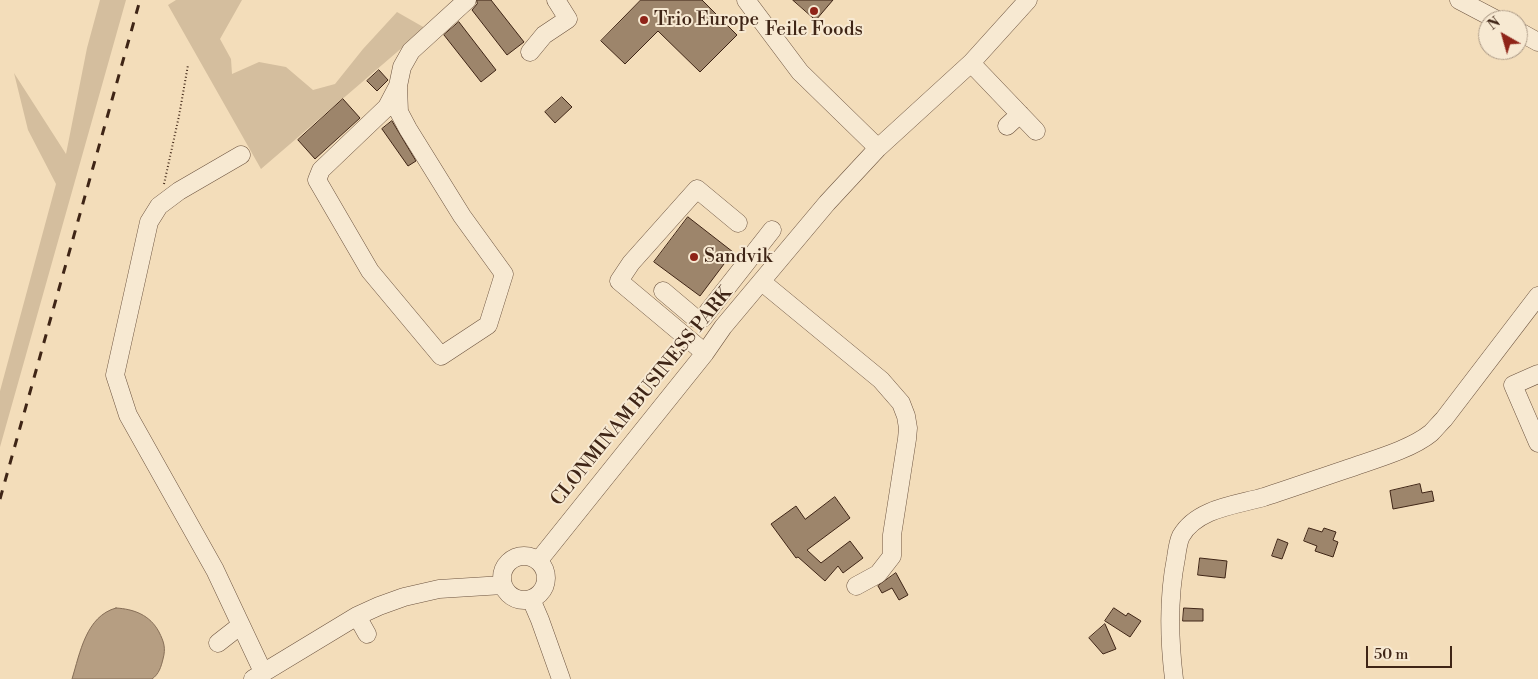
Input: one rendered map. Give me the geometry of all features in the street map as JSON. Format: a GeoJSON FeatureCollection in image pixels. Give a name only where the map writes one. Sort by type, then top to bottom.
{"type":"FeatureCollection","features":[{"type":"Feature","properties":{"kind":"street"},"geometry":{"type":"LineString","coordinates":[[398,86],[400,112],[408,129],[462,216],[504,274],[488,325],[441,356],[370,271],[317,180],[320,170],[387,107],[398,86],[402,67],[411,51],[467,0]]}},
{"type":"Feature","properties":{"kind":"street"},"geometry":{"type":"LineString","coordinates":[[530,52],[544,36],[568,18],[556,0]]}},
{"type":"Feature","properties":{"kind":"street"},"geometry":{"type":"LineString","coordinates":[[746,0],[800,72],[878,148]]}},
{"type":"Feature","properties":{"kind":"street","name":"CLONMINAM BUSINESS PARK"},"geometry":{"type":"LineString","coordinates":[[538,560],[705,353],[723,327],[827,203],[878,148],[971,64],[1028,0]]}},
{"type":"Feature","properties":{"kind":"street"},"geometry":{"type":"LineString","coordinates":[[1459,0],[1478,10]]}},
{"type":"Feature","properties":{"kind":"street"},"geometry":{"type":"LineString","coordinates":[[971,64],[1013,120],[1036,131]]}},
{"type":"Feature","properties":{"kind":"street"},"geometry":{"type":"LineString","coordinates":[[241,155],[179,191],[159,206],[150,222],[114,375],[128,415],[215,570],[264,672],[356,616],[404,597],[439,589],[503,585]]}},
{"type":"Feature","properties":{"kind":"street"},"geometry":{"type":"LineString","coordinates":[[705,353],[619,281],[631,263],[697,190],[738,223]]}},
{"type":"Feature","properties":{"kind":"street"},"geometry":{"type":"LineString","coordinates":[[656,312],[666,294],[695,318],[704,318],[772,230]]}},
{"type":"Feature","properties":{"kind":"street"},"geometry":{"type":"LineString","coordinates":[[762,282],[881,380],[901,402],[906,416],[907,440],[892,535],[892,556],[878,574],[856,586]]}},
{"type":"Feature","properties":{"kind":"street"},"geometry":{"type":"LineString","coordinates":[[1174,679],[1170,607],[1173,573],[1180,538],[1187,528],[1195,520],[1212,511],[1266,496],[1382,457],[1415,443],[1431,433],[1444,419],[1538,296]]}},
{"type":"Feature","properties":{"kind":"street"},"geometry":{"type":"LineString","coordinates":[[1538,374],[1513,386],[1538,444]]}},
{"type":"Feature","properties":{"kind":"street"},"geometry":{"type":"LineString","coordinates":[[518,556],[532,556],[538,560],[546,571],[547,578],[542,591],[531,599],[524,600],[511,596],[506,592],[503,585],[502,578],[506,564],[518,556]]}},
{"type":"Feature","properties":{"kind":"street"},"geometry":{"type":"LineString","coordinates":[[531,599],[561,679]]}},
{"type":"Feature","properties":{"kind":"street"},"geometry":{"type":"LineString","coordinates":[[356,616],[367,634]]}},
{"type":"Feature","properties":{"kind":"street"},"geometry":{"type":"LineString","coordinates":[[218,643],[241,625]]}},
{"type":"Feature","properties":{"kind":"path"},"geometry":{"type":"LineString","coordinates":[[159,206],[188,65]]}},
{"type":"Feature","properties":{"kind":"shaded area"},"geometry":{"type":"Polygon","coordinates":[[[100,0],[126,0],[0,447],[0,391],[56,184],[28,130],[14,73],[66,154],[87,48],[100,0]]]}},
{"type":"Feature","properties":{"kind":"shaded area"},"geometry":{"type":"Polygon","coordinates":[[[176,0],[242,0],[220,39],[231,59],[232,74],[259,62],[286,67],[313,90],[335,84],[363,49],[397,12],[425,28],[261,169],[168,5],[176,0]]]}},
{"type":"Feature","properties":{"kind":"shaded area"},"geometry":{"type":"Polygon","coordinates":[[[116,608],[141,614],[151,621],[159,632],[164,655],[158,673],[152,679],[72,679],[82,647],[91,627],[106,612],[116,608]]]}},
{"type":"Feature","properties":{"kind":"building"},"geometry":{"type":"Polygon","coordinates":[[[477,0],[491,0],[524,42],[507,55],[472,10],[477,4],[477,0]]]}},
{"type":"Feature","properties":{"kind":"building"},"geometry":{"type":"Polygon","coordinates":[[[641,0],[702,0],[737,35],[700,72],[658,31],[625,64],[601,41],[641,0]]]}},
{"type":"Feature","properties":{"kind":"building","name":"Feile Foods"},"geometry":{"type":"Polygon","coordinates":[[[793,0],[833,0],[816,20],[793,0]]]}},
{"type":"Feature","properties":{"kind":"building"},"geometry":{"type":"Polygon","coordinates":[[[459,22],[496,70],[481,82],[444,35],[459,22]]]}},
{"type":"Feature","properties":{"kind":"building"},"geometry":{"type":"Polygon","coordinates":[[[379,70],[388,80],[377,91],[367,81],[379,70]]]}},
{"type":"Feature","properties":{"kind":"building"},"geometry":{"type":"Polygon","coordinates":[[[562,97],[572,107],[555,123],[545,112],[562,97]]]}},
{"type":"Feature","properties":{"kind":"building"},"geometry":{"type":"Polygon","coordinates":[[[343,99],[360,118],[315,159],[298,140],[343,99]]]}},
{"type":"Feature","properties":{"kind":"building"},"geometry":{"type":"Polygon","coordinates":[[[392,121],[416,161],[408,166],[382,129],[392,121]]]}},
{"type":"Feature","properties":{"kind":"building","name":"Sandvik"},"geometry":{"type":"Polygon","coordinates":[[[688,217],[733,252],[700,296],[654,262],[688,217]]]}},
{"type":"Feature","properties":{"kind":"building"},"geometry":{"type":"Polygon","coordinates":[[[1420,484],[1422,493],[1432,491],[1434,501],[1393,509],[1390,491],[1420,484]]]}},
{"type":"Feature","properties":{"kind":"building"},"geometry":{"type":"Polygon","coordinates":[[[835,497],[850,518],[807,550],[821,563],[850,541],[863,558],[843,573],[838,566],[825,581],[798,557],[796,558],[771,524],[796,506],[805,519],[835,497]]]}},
{"type":"Feature","properties":{"kind":"building"},"geometry":{"type":"Polygon","coordinates":[[[1309,528],[1322,532],[1324,528],[1336,532],[1333,540],[1338,542],[1333,557],[1315,551],[1317,546],[1304,541],[1309,528]]]}},
{"type":"Feature","properties":{"kind":"building"},"geometry":{"type":"Polygon","coordinates":[[[1278,539],[1288,543],[1282,559],[1272,556],[1278,539]]]}},
{"type":"Feature","properties":{"kind":"building"},"geometry":{"type":"Polygon","coordinates":[[[1200,558],[1227,561],[1225,578],[1198,575],[1200,558]]]}},
{"type":"Feature","properties":{"kind":"building"},"geometry":{"type":"Polygon","coordinates":[[[896,573],[908,595],[899,600],[892,588],[882,593],[878,586],[896,573]]]}},
{"type":"Feature","properties":{"kind":"building"},"geometry":{"type":"Polygon","coordinates":[[[1114,608],[1126,616],[1128,613],[1141,621],[1130,637],[1105,621],[1114,608]]]}},
{"type":"Feature","properties":{"kind":"building"},"geometry":{"type":"Polygon","coordinates":[[[1184,608],[1203,609],[1203,621],[1183,621],[1184,608]]]}},
{"type":"Feature","properties":{"kind":"building"},"geometry":{"type":"Polygon","coordinates":[[[1105,624],[1116,649],[1103,654],[1089,638],[1105,624]]]}},
{"type":"Feature","properties":{"kind":"railway"},"geometry":{"type":"LineString","coordinates":[[0,499],[140,0]]}},
{"type":"Feature","properties":{"kind":"place","name":"Feile Foods"},"geometry":{"type":"Point","coordinates":[814,11]}},
{"type":"Feature","properties":{"kind":"place","name":"Trio Europe"},"geometry":{"type":"Point","coordinates":[644,20]}},
{"type":"Feature","properties":{"kind":"place","name":"Sandvik"},"geometry":{"type":"Point","coordinates":[694,257]}}]}
